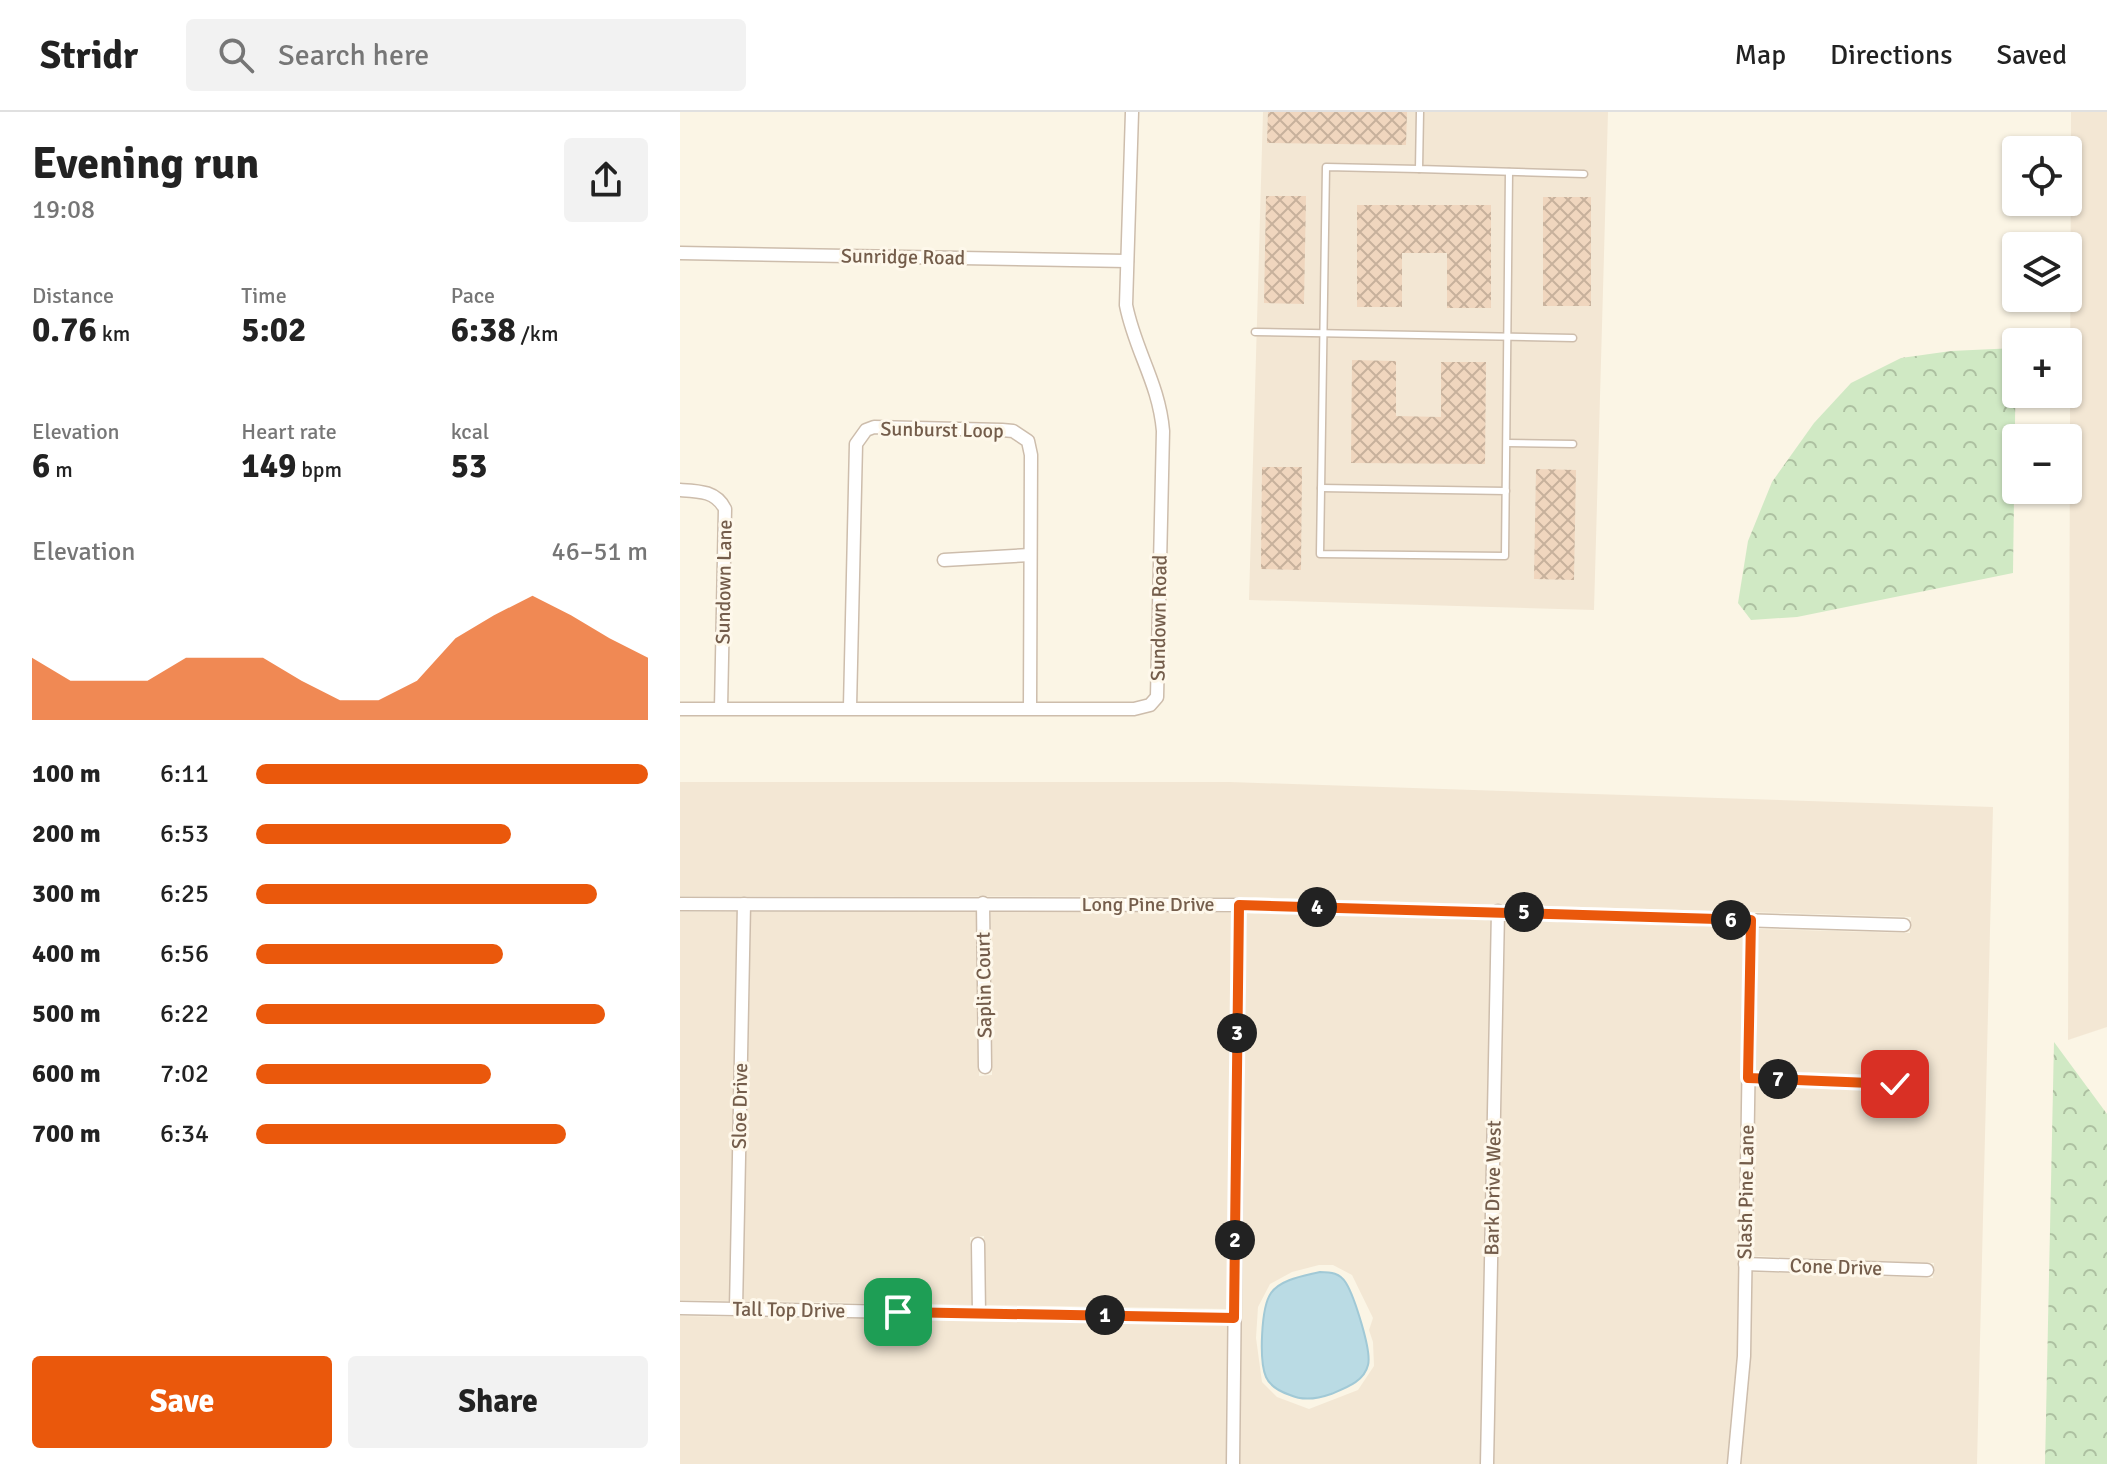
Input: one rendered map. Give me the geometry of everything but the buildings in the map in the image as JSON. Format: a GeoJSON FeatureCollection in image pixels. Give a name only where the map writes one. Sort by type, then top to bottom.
{"type":"FeatureCollection","features":[{"type":"Feature","properties":{"kind":"street","name":"Sundown Road"},"geometry":{"type":"LineString","coordinates":[[680,709],[1134,709],[1150,705],[1157,697],[1163,431],[1161,404],[1131,327],[1126,305],[1132,112]]}},
{"type":"Feature","properties":{"kind":"street","name":"Sunridge Road"},"geometry":{"type":"LineString","coordinates":[[680,253],[1127,261]]}},
{"type":"Feature","properties":{"kind":"street","name":"Sunburst Loop"},"geometry":{"type":"LineString","coordinates":[[850,707],[856,444],[866,430],[874,427],[1002,430],[1025,437],[1031,455],[1030,708]]}},
{"type":"Feature","properties":{"kind":"street","name":"Sundown Lane"},"geometry":{"type":"LineString","coordinates":[[680,490],[709,493],[716,496],[725,509],[721,708]]}},
{"type":"Feature","properties":{"kind":"street"},"geometry":{"type":"LineString","coordinates":[[944,560],[1030,555]]}},
{"type":"Feature","properties":{"kind":"street","name":"Saplin Court"},"geometry":{"type":"LineString","coordinates":[[983,903],[985,1067]]}},
{"type":"Feature","properties":{"kind":"street","name":"Long Pine Drive"},"geometry":{"type":"LineString","coordinates":[[680,904],[1239,905],[1904,925]]}},
{"type":"Feature","properties":{"kind":"street","name":"Sloe Drive"},"geometry":{"type":"LineString","coordinates":[[736,1309],[744,904]]}},
{"type":"Feature","properties":{"kind":"street"},"geometry":{"type":"LineString","coordinates":[[1233,1464],[1239,905]]}},
{"type":"Feature","properties":{"kind":"street","name":"Bark Drive West"},"geometry":{"type":"LineString","coordinates":[[1487,1464],[1498,911]]}},
{"type":"Feature","properties":{"kind":"street","name":"Slash Pine Lane"},"geometry":{"type":"LineString","coordinates":[[1734,1464],[1744,1356],[1751,920]]}},
{"type":"Feature","properties":{"kind":"street"},"geometry":{"type":"LineString","coordinates":[[1748,1078],[1895,1084]]}},
{"type":"Feature","properties":{"kind":"street"},"geometry":{"type":"LineString","coordinates":[[978,1244],[979,1313]]}},
{"type":"Feature","properties":{"kind":"street","name":"Cone Drive"},"geometry":{"type":"LineString","coordinates":[[1745,1264],[1927,1270]]}},
{"type":"Feature","properties":{"kind":"street","name":"Tall Top Drive"},"geometry":{"type":"LineString","coordinates":[[680,1308],[1234,1318]]}},
{"type":"Feature","properties":{"kind":"lane"},"geometry":{"type":"LineString","coordinates":[[1419,169],[1420,112]]}},
{"type":"Feature","properties":{"kind":"lane"},"geometry":{"type":"LineString","coordinates":[[1509,172],[1505,556],[1320,554],[1326,167],[1584,174]]}},
{"type":"Feature","properties":{"kind":"lane"},"geometry":{"type":"LineString","coordinates":[[1255,332],[1573,338]]}},
{"type":"Feature","properties":{"kind":"lane"},"geometry":{"type":"LineString","coordinates":[[1507,443],[1573,444]]}},
{"type":"Feature","properties":{"kind":"lane"},"geometry":{"type":"LineString","coordinates":[[1321,488],[1506,491]]}},
{"type":"Feature","properties":{"kind":"shaded area"},"geometry":{"type":"Polygon","coordinates":[[[1263,112],[1608,112],[1594,610],[1249,600],[1263,112]]]}},
{"type":"Feature","properties":{"kind":"shaded area"},"geometry":{"type":"Polygon","coordinates":[[[2071,112],[2107,112],[2107,1027],[2068,1040],[2070,504],[2082,504],[2082,424],[2070,424],[2070,408],[2082,408],[2082,328],[2070,328],[2070,312],[2082,312],[2082,232],[2071,232],[2071,216],[2082,216],[2082,136],[2071,136],[2071,112]]]}},
{"type":"Feature","properties":{"kind":"shaded area"},"geometry":{"type":"Polygon","coordinates":[[[680,782],[1230,782],[1993,807],[1977,1464],[1741,1464],[1751,1356],[1752,1272],[1933,1278],[1934,1263],[1752,1256],[1755,1086],[1901,1092],[1903,1076],[1755,1070],[1757,929],[1910,933],[1911,917],[1246,897],[680,896],[680,782]]]}},
{"type":"Feature","properties":{"kind":"shaded area"},"geometry":{"type":"Polygon","coordinates":[[[977,911],[979,1076],[992,1075],[991,911],[1232,913],[1227,1309],[986,1305],[984,1236],[970,1237],[972,1305],[743,1301],[751,912],[977,911]]]}},
{"type":"Feature","properties":{"kind":"shaded area"},"geometry":{"type":"Polygon","coordinates":[[[680,912],[737,912],[729,1301],[680,1300],[680,912]]]}},
{"type":"Feature","properties":{"kind":"shaded area"},"geometry":{"type":"Polygon","coordinates":[[[1245,913],[1491,919],[1480,1464],[1240,1464],[1245,913]],[[1333,1265],[1292,1272],[1270,1284],[1258,1307],[1256,1338],[1262,1382],[1277,1397],[1309,1409],[1358,1390],[1374,1366],[1369,1330],[1373,1318],[1352,1275],[1333,1265]]]}},
{"type":"Feature","properties":{"kind":"shaded area"},"geometry":{"type":"Polygon","coordinates":[[[1505,920],[1744,928],[1737,1355],[1727,1464],[1494,1464],[1505,920]]]}},
{"type":"Feature","properties":{"kind":"shaded area"},"geometry":{"type":"Polygon","coordinates":[[[680,1316],[1227,1325],[1226,1464],[680,1464],[680,1316]]]}},
{"type":"Feature","properties":{"kind":"green space"},"geometry":{"type":"Polygon","coordinates":[[[2002,349],[2002,408],[2015,408],[2015,424],[2002,424],[2002,504],[2014,504],[2013,573],[1797,617],[1751,620],[1738,603],[1748,541],[1772,482],[1814,423],[1851,383],[1901,358],[2002,349]]]}},
{"type":"Feature","properties":{"kind":"green space"},"geometry":{"type":"Polygon","coordinates":[[[2054,1042],[2107,1114],[2107,1464],[2045,1464],[2054,1042]]]}},
{"type":"Feature","properties":{"kind":"water"},"geometry":{"type":"Polygon","coordinates":[[[1320,1272],[1335,1274],[1346,1283],[1362,1324],[1368,1365],[1362,1376],[1348,1387],[1321,1397],[1300,1398],[1280,1390],[1266,1377],[1263,1322],[1268,1300],[1275,1288],[1293,1279],[1320,1272]]]}},
{"type":"Feature","properties":{"kind":"route"},"geometry":{"type":"LineString","coordinates":[[898,1312],[1234,1318],[1239,905],[1751,920],[1748,1078],[1895,1084]]}}]}
